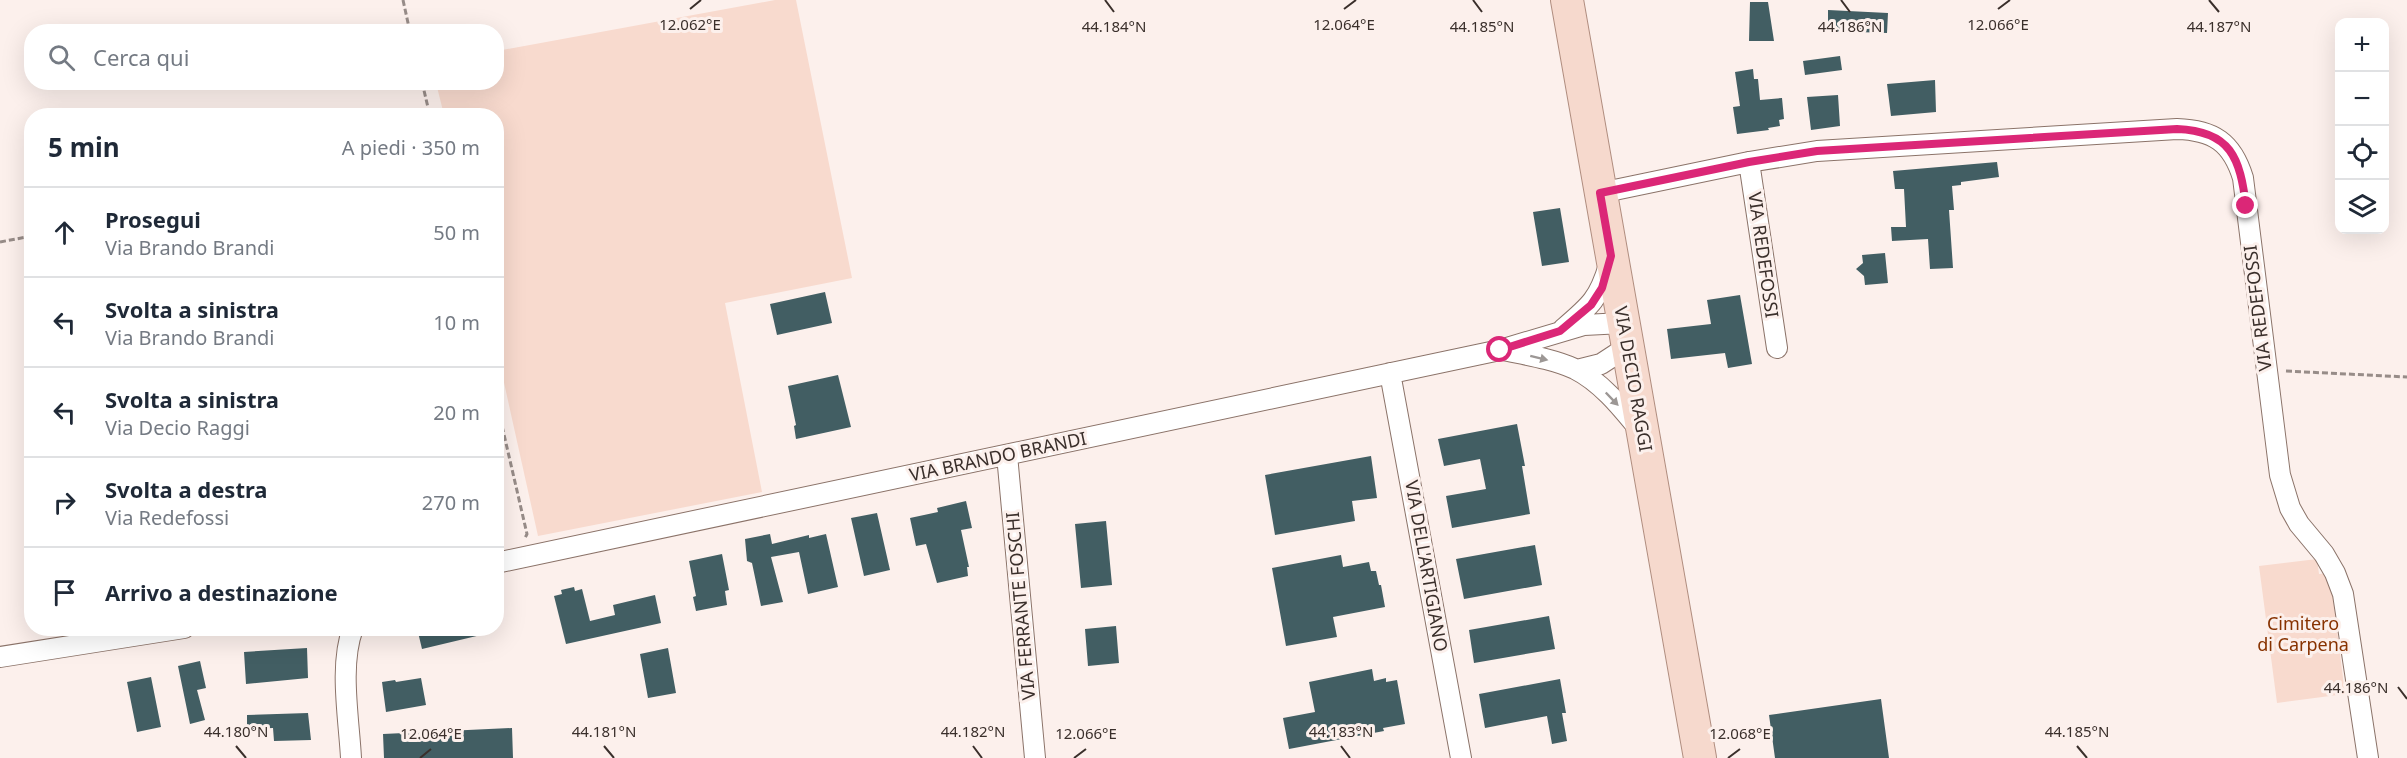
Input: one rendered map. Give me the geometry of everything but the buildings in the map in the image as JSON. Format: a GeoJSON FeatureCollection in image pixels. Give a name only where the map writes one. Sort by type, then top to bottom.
{"type":"FeatureCollection","features":[{"type":"Feature","properties":{"kind":"main road","name":"VIA DECIO RAGGI"},"geometry":{"type":"LineString","coordinates":[[1567,0],[1700,758]]}},
{"type":"Feature","properties":{"kind":"street","name":"VIA REDEFOSSI"},"geometry":{"type":"LineString","coordinates":[[1600,193],[1749,162],[1817,151],[1983,139],[2177,129],[2199,129],[2212,135],[2225,145],[2234,157],[2242,178],[2284,493],[2299,524],[2324,554],[2336,573],[2343,594],[2368,758]]}},
{"type":"Feature","properties":{"kind":"street","name":"VIA REDEFOSSI"},"geometry":{"type":"LineString","coordinates":[[1749,162],[1777,348]]}},
{"type":"Feature","properties":{"kind":"street","name":"VIA BRANDO BRANDI"},"geometry":{"type":"LineString","coordinates":[[1560,331],[1591,305],[1602,288],[1611,256]]}},
{"type":"Feature","properties":{"kind":"street","name":"VIA BRANDO BRANDI"},"geometry":{"type":"LineString","coordinates":[[504,561],[1500,350],[1560,331],[1597,323],[1625,335]]}},
{"type":"Feature","properties":{"kind":"street"},"geometry":{"type":"LineString","coordinates":[[1577,370],[1601,364],[1625,335]]}},
{"type":"Feature","properties":{"kind":"street","name":"VIA BRANDO BRANDI"},"geometry":{"type":"LineString","coordinates":[[1500,350],[1577,370],[1605,391],[1642,434]]}},
{"type":"Feature","properties":{"kind":"street","name":"VIA DELL'ARTIGIANO"},"geometry":{"type":"LineString","coordinates":[[1390,373],[1461,758]]}},
{"type":"Feature","properties":{"kind":"street","name":"VIA FERRANTE FOSCHI"},"geometry":{"type":"LineString","coordinates":[[1007,455],[1035,758]]}},
{"type":"Feature","properties":{"kind":"street"},"geometry":{"type":"LineString","coordinates":[[0,657],[133,636]]}},
{"type":"Feature","properties":{"kind":"street"},"geometry":{"type":"LineString","coordinates":[[351,636],[347,649],[346,669],[351,758]]}},
{"type":"Feature","properties":{"kind":"path"},"geometry":{"type":"LineString","coordinates":[[403,0],[408,24]]}},
{"type":"Feature","properties":{"kind":"path"},"geometry":{"type":"LineString","coordinates":[[424,90],[428,108]]}},
{"type":"Feature","properties":{"kind":"path"},"geometry":{"type":"LineString","coordinates":[[0,242],[24,238]]}},
{"type":"Feature","properties":{"kind":"path"},"geometry":{"type":"LineString","coordinates":[[2266,370],[2407,377]]}},
{"type":"Feature","properties":{"kind":"path"},"geometry":{"type":"LineString","coordinates":[[504,435],[527,534],[523,541]]}},
{"type":"Feature","properties":{"kind":"green space"},"geometry":{"type":"Polygon","coordinates":[[[775,0],[796,0],[852,278],[725,303],[762,492],[538,536],[504,383],[504,108],[442,108],[438,90],[504,90],[504,50],[775,0]]]}},
{"type":"Feature","properties":{"kind":"green space","name":"Cimitero di Carpena"},"geometry":{"type":"Polygon","coordinates":[[[2317,559],[2319,574],[2330,573],[2345,694],[2277,703],[2259,566],[2317,559]]]}},
{"type":"Feature","properties":{"kind":"route"},"geometry":{"type":"LineString","coordinates":[[1500,350],[1560,331],[1591,305],[1602,288],[1611,256],[1600,193],[1749,162],[1817,151],[1983,139],[2199,129],[2225,145],[2234,157],[2242,178],[2246,206]]}}]}
